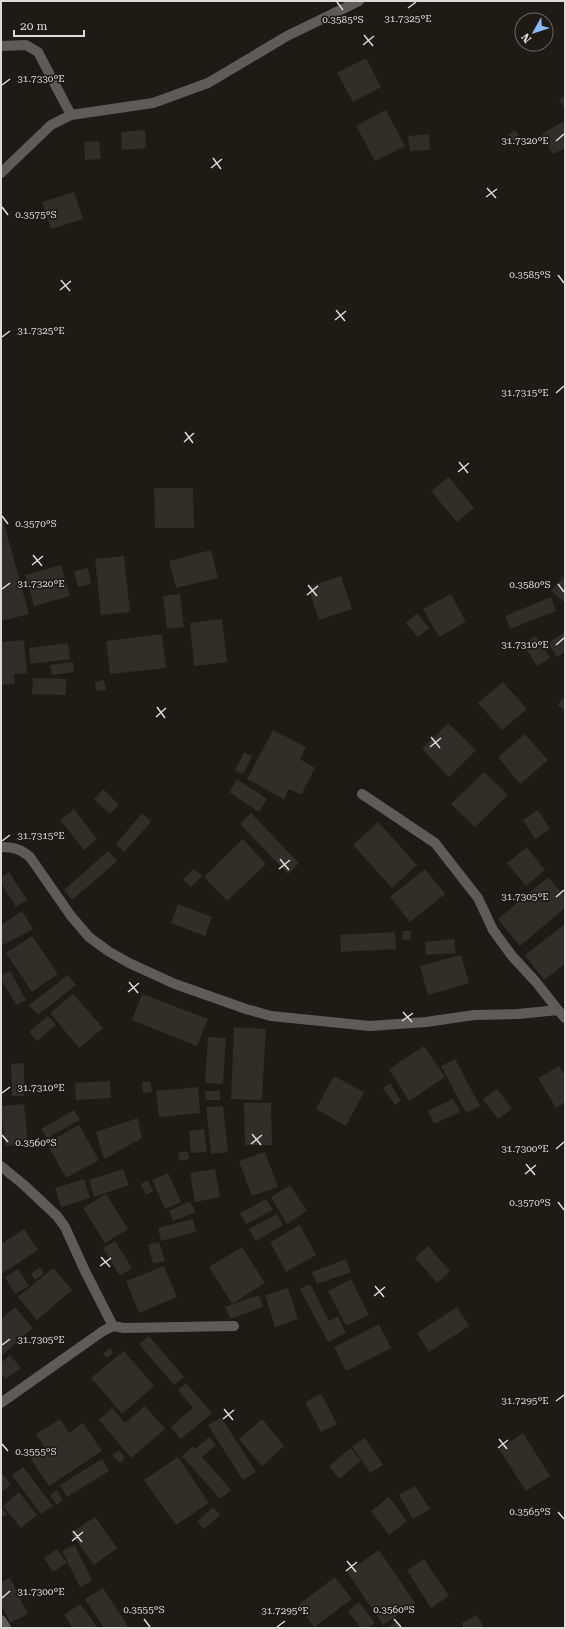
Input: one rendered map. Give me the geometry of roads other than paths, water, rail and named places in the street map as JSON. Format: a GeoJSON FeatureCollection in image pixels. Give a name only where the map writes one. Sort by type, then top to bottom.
{"type":"FeatureCollection","features":[{"type":"Feature","properties":{"kind":"street"},"geometry":{"type":"LineString","coordinates":[[1,173],[51,125],[71,115],[153,103],[208,83],[287,36],[359,1]]}},
{"type":"Feature","properties":{"kind":"street"},"geometry":{"type":"LineString","coordinates":[[1,46],[26,45],[38,52],[71,115]]}},
{"type":"Feature","properties":{"kind":"street"},"geometry":{"type":"LineString","coordinates":[[362,794],[435,843],[478,898],[493,930],[512,956],[536,982],[565,1018]]}},
{"type":"Feature","properties":{"kind":"street"},"geometry":{"type":"LineString","coordinates":[[1,847],[12,847],[23,851],[30,857],[71,916],[89,937],[108,951],[129,963],[174,984],[246,1010],[271,1016],[370,1026],[426,1022],[474,1015],[518,1014],[558,1010]]}},
{"type":"Feature","properties":{"kind":"street"},"geometry":{"type":"LineString","coordinates":[[1,1166],[24,1185],[66,1226],[85,1271],[113,1326]]}},
{"type":"Feature","properties":{"kind":"street"},"geometry":{"type":"LineString","coordinates":[[1,1403],[103,1331],[113,1326],[124,1328],[234,1326]]}},
{"type":"Feature","properties":{"kind":"street"},"geometry":{"type":"LineString","coordinates":[[1,1620],[6,1628]]}}]}
